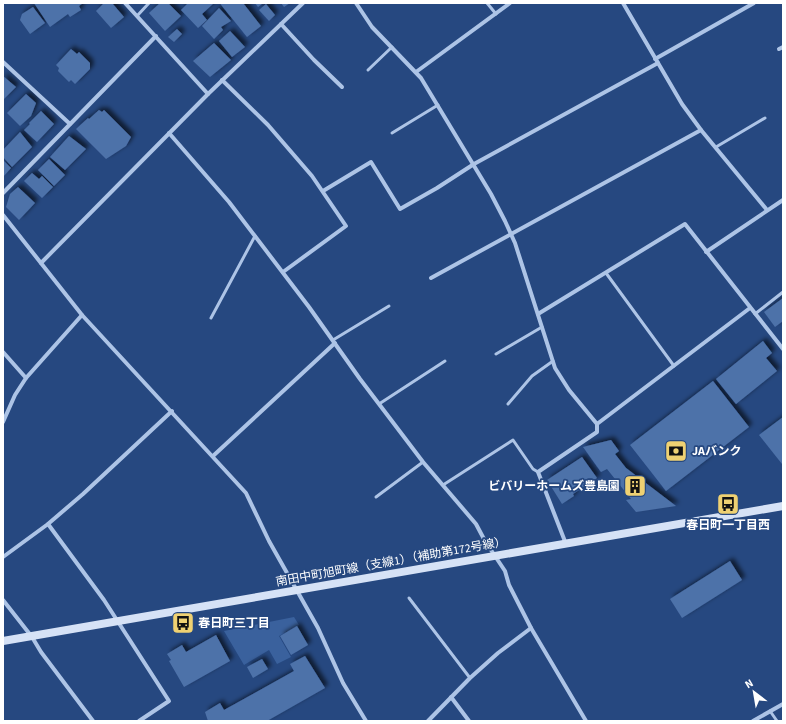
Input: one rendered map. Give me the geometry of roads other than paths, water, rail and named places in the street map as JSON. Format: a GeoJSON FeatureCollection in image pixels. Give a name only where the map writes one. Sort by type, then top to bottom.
{"type":"FeatureCollection","features":[{"type":"Feature","properties":{"kind":"main road","name":"南田中町旭町線（支線1）（補助第172号線）"},"geometry":{"type":"LineString","coordinates":[[3,641],[783,506]]}},
{"type":"Feature","properties":{"kind":"street"},"geometry":{"type":"LineString","coordinates":[[126,3],[208,94]]}},
{"type":"Feature","properties":{"kind":"street"},"geometry":{"type":"LineString","coordinates":[[41,263],[222,80],[303,3]]}},
{"type":"Feature","properties":{"kind":"street"},"geometry":{"type":"LineString","coordinates":[[356,3],[372,27],[421,78],[474,164],[491,194],[511,235],[555,368],[569,390],[597,424],[597,432],[538,472],[566,544]]}},
{"type":"Feature","properties":{"kind":"street"},"geometry":{"type":"LineString","coordinates":[[416,72],[510,3]]}},
{"type":"Feature","properties":{"kind":"street"},"geometry":{"type":"LineString","coordinates":[[624,3],[682,104],[701,130],[767,210]]}},
{"type":"Feature","properties":{"kind":"street"},"geometry":{"type":"LineString","coordinates":[[655,59],[754,3]]}},
{"type":"Feature","properties":{"kind":"street"},"geometry":{"type":"LineString","coordinates":[[281,24],[314,60],[342,87]]}},
{"type":"Feature","properties":{"kind":"street"},"geometry":{"type":"LineString","coordinates":[[3,193],[156,36]]}},
{"type":"Feature","properties":{"kind":"street"},"geometry":{"type":"LineString","coordinates":[[3,62],[70,124]]}},
{"type":"Feature","properties":{"kind":"street"},"geometry":{"type":"LineString","coordinates":[[323,191],[371,162],[400,209],[437,188],[474,164],[658,63]]}},
{"type":"Feature","properties":{"kind":"street"},"geometry":{"type":"LineString","coordinates":[[222,80],[268,125],[312,176],[346,226],[283,272]]}},
{"type":"Feature","properties":{"kind":"street"},"geometry":{"type":"LineString","coordinates":[[431,278],[701,130]]}},
{"type":"Feature","properties":{"kind":"street"},"geometry":{"type":"LineString","coordinates":[[169,133],[229,202],[283,272],[360,379],[423,462],[476,524],[505,571],[509,585],[531,628],[586,721]]}},
{"type":"Feature","properties":{"kind":"street"},"geometry":{"type":"LineString","coordinates":[[706,252],[783,200]]}},
{"type":"Feature","properties":{"kind":"street"},"geometry":{"type":"LineString","coordinates":[[3,216],[82,315],[246,493],[269,541],[318,628],[342,682],[365,721]]}},
{"type":"Feature","properties":{"kind":"street"},"geometry":{"type":"LineString","coordinates":[[538,314],[685,224],[783,349]]}},
{"type":"Feature","properties":{"kind":"street"},"geometry":{"type":"LineString","coordinates":[[597,424],[750,308]]}},
{"type":"Feature","properties":{"kind":"street"},"geometry":{"type":"LineString","coordinates":[[3,422],[14,395],[26,378],[82,315]]}},
{"type":"Feature","properties":{"kind":"street"},"geometry":{"type":"LineString","coordinates":[[213,456],[334,341]]}},
{"type":"Feature","properties":{"kind":"street"},"geometry":{"type":"LineString","coordinates":[[3,352],[26,378]]}},
{"type":"Feature","properties":{"kind":"street"},"geometry":{"type":"LineString","coordinates":[[3,557],[48,524],[83,494],[172,411]]}},
{"type":"Feature","properties":{"kind":"street"},"geometry":{"type":"LineString","coordinates":[[48,524],[104,600],[169,701],[139,721]]}},
{"type":"Feature","properties":{"kind":"street"},"geometry":{"type":"LineString","coordinates":[[3,600],[93,721]]}},
{"type":"Feature","properties":{"kind":"street"},"geometry":{"type":"LineString","coordinates":[[428,721],[470,678],[498,653],[531,628]]}},
{"type":"Feature","properties":{"kind":"street"},"geometry":{"type":"LineString","coordinates":[[451,697],[469,721]]}},
{"type":"Feature","properties":{"kind":"street"},"geometry":{"type":"LineString","coordinates":[[753,721],[783,704]]}},
{"type":"Feature","properties":{"kind":"lane"},"geometry":{"type":"LineString","coordinates":[[137,16],[150,3]]}},
{"type":"Feature","properties":{"kind":"lane"},"geometry":{"type":"LineString","coordinates":[[487,3],[496,14]]}},
{"type":"Feature","properties":{"kind":"lane"},"geometry":{"type":"LineString","coordinates":[[368,70],[392,47]]}},
{"type":"Feature","properties":{"kind":"lane"},"geometry":{"type":"LineString","coordinates":[[392,133],[438,105]]}},
{"type":"Feature","properties":{"kind":"lane"},"geometry":{"type":"LineString","coordinates":[[716,147],[765,118]]}},
{"type":"Feature","properties":{"kind":"lane"},"geometry":{"type":"LineString","coordinates":[[211,318],[255,236]]}},
{"type":"Feature","properties":{"kind":"lane"},"geometry":{"type":"LineString","coordinates":[[606,273],[674,366]]}},
{"type":"Feature","properties":{"kind":"lane"},"geometry":{"type":"LineString","coordinates":[[755,314],[783,292]]}},
{"type":"Feature","properties":{"kind":"lane"},"geometry":{"type":"LineString","coordinates":[[334,341],[389,306]]}},
{"type":"Feature","properties":{"kind":"lane"},"geometry":{"type":"LineString","coordinates":[[496,354],[542,327]]}},
{"type":"Feature","properties":{"kind":"lane"},"geometry":{"type":"LineString","coordinates":[[379,404],[445,361]]}},
{"type":"Feature","properties":{"kind":"lane"},"geometry":{"type":"LineString","coordinates":[[508,404],[532,376],[553,361]]}},
{"type":"Feature","properties":{"kind":"lane"},"geometry":{"type":"LineString","coordinates":[[443,485],[513,440],[533,469],[538,472]]}},
{"type":"Feature","properties":{"kind":"lane"},"geometry":{"type":"LineString","coordinates":[[376,497],[423,462]]}},
{"type":"Feature","properties":{"kind":"lane"},"geometry":{"type":"LineString","coordinates":[[409,598],[470,678]]}},
{"type":"Feature","properties":{"kind":"lane"},"geometry":{"type":"LineString","coordinates":[[770,711],[777,721]]}},
{"type":"Feature","properties":{"kind":"place","name":"JAバンク"},"geometry":{"type":"Point","coordinates":[676,451]}},
{"type":"Feature","properties":{"kind":"place","name":"ビバリーホームズ豊島園"},"geometry":{"type":"Point","coordinates":[635,486]}},
{"type":"Feature","properties":{"kind":"place","name":"春日町一丁目西"},"geometry":{"type":"Point","coordinates":[728,504]}},
{"type":"Feature","properties":{"kind":"place","name":"春日町三丁目"},"geometry":{"type":"Point","coordinates":[183,623]}}]}
